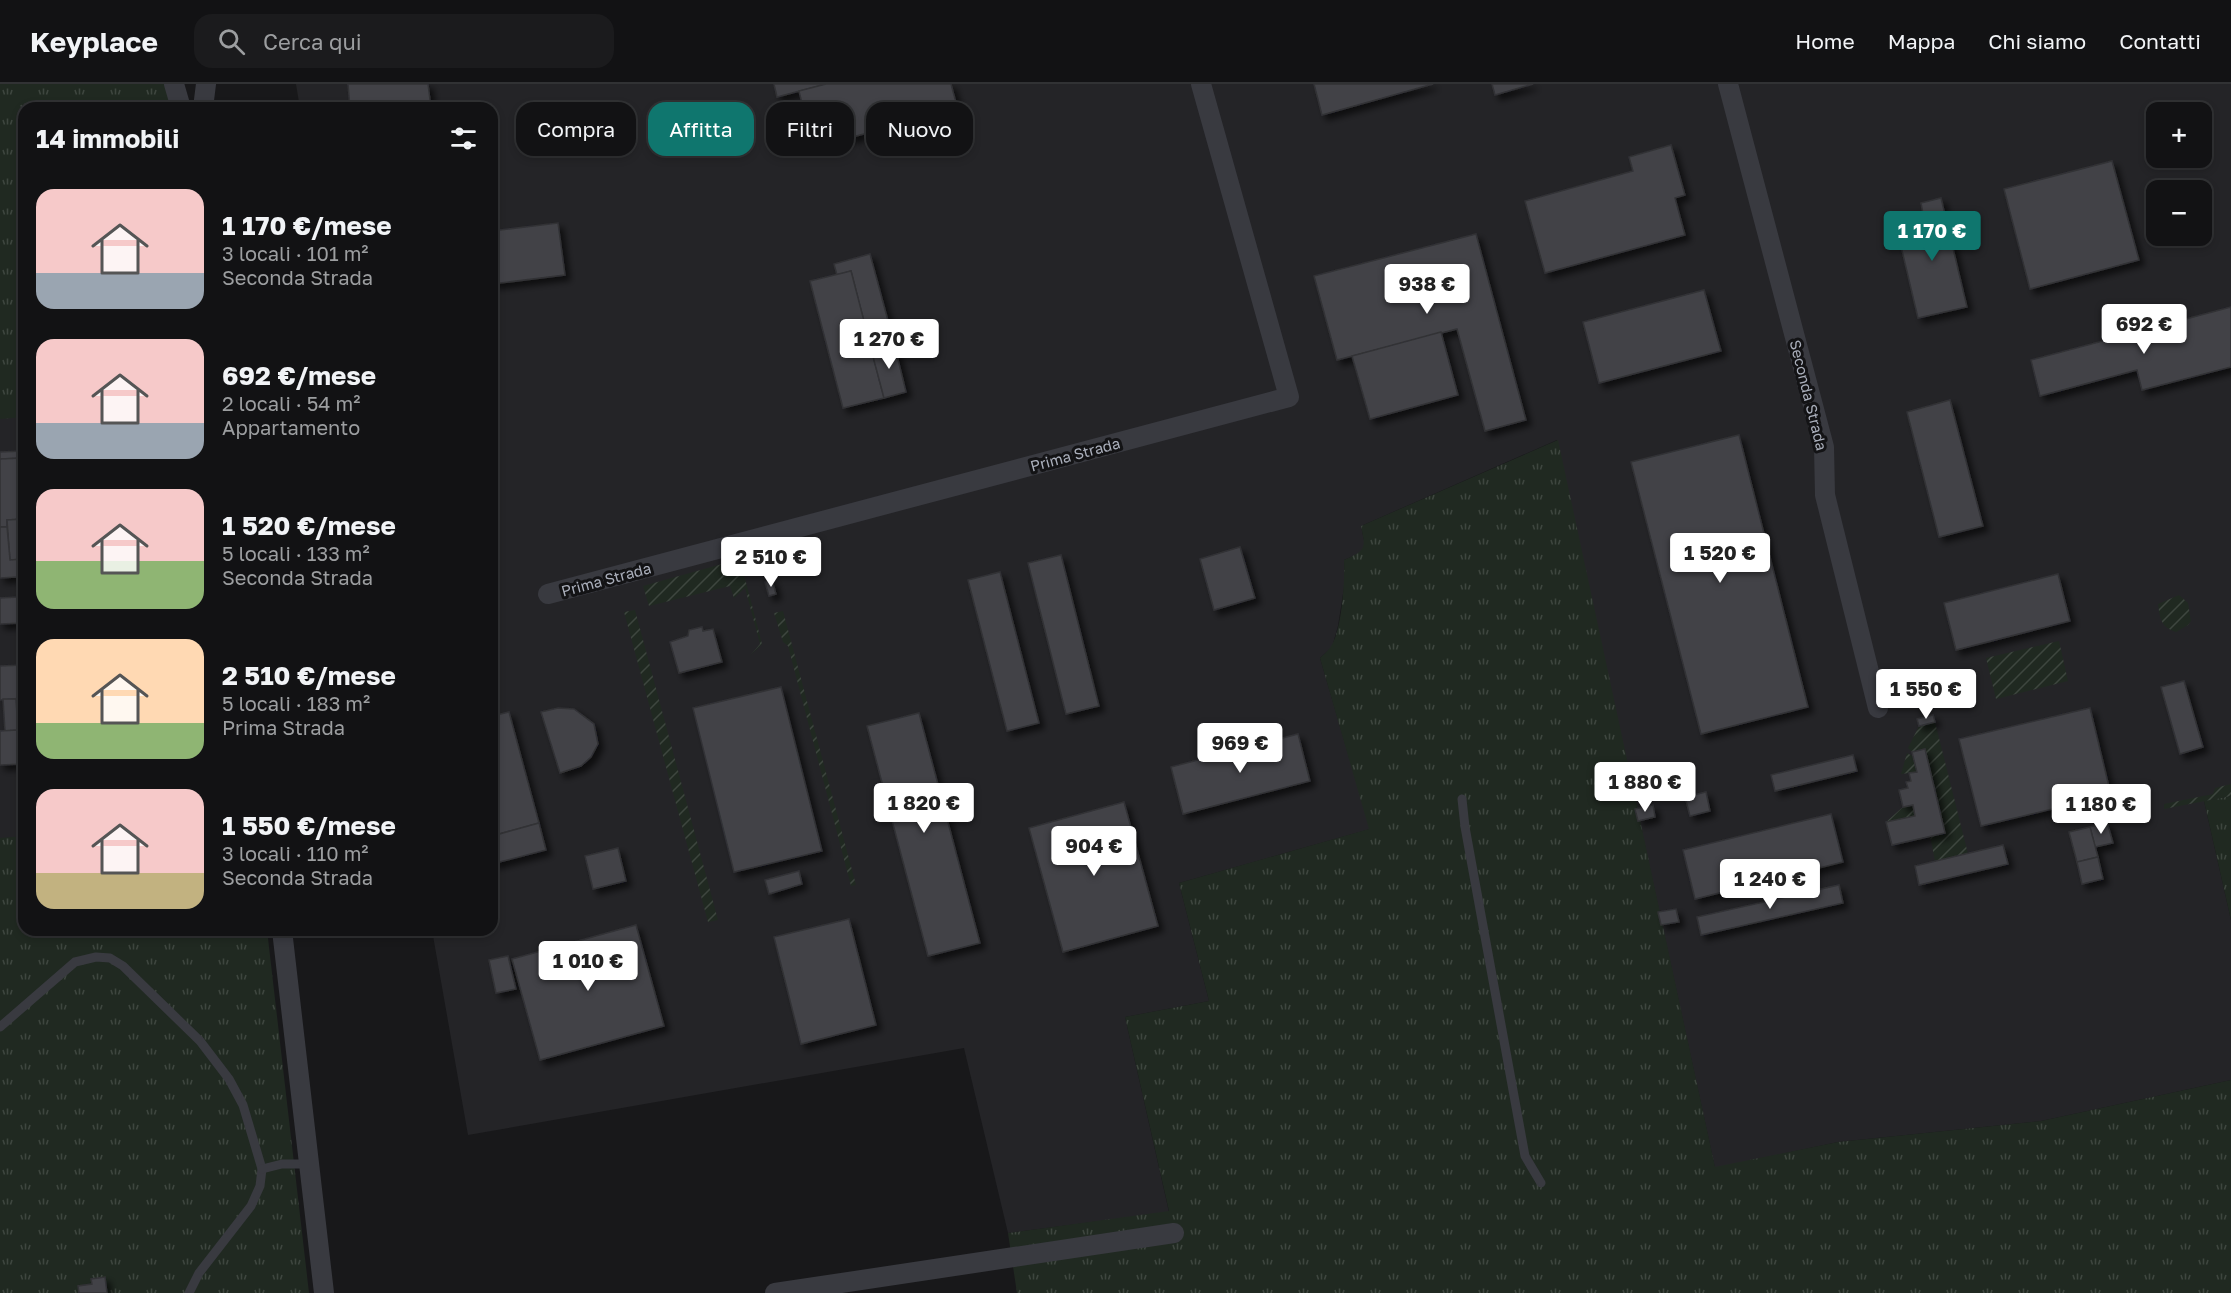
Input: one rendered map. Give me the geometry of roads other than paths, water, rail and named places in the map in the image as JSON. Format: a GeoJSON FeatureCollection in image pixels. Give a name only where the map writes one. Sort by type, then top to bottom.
{"type":"FeatureCollection","features":[{"type":"Feature","properties":{"kind":"street"},"geometry":{"type":"LineString","coordinates":[[174,84],[179,102]]}},
{"type":"Feature","properties":{"kind":"street","name":"Prima Strada"},"geometry":{"type":"LineString","coordinates":[[548,594],[1289,397],[1201,84]]}},
{"type":"Feature","properties":{"kind":"street","name":"Seconda Strada"},"geometry":{"type":"LineString","coordinates":[[1728,84],[1824,447],[1825,495],[1878,708]]}},
{"type":"Feature","properties":{"kind":"street"},"geometry":{"type":"LineString","coordinates":[[283,936],[324,1293]]}},
{"type":"Feature","properties":{"kind":"street"},"geometry":{"type":"LineString","coordinates":[[776,1293],[1174,1233]]}},
{"type":"Feature","properties":{"kind":"lane"},"geometry":{"type":"LineString","coordinates":[[1462,800],[1525,1156],[1541,1183]]}},
{"type":"Feature","properties":{"kind":"lane"},"geometry":{"type":"LineString","coordinates":[[0,1027],[75,962],[96,957],[110,958],[123,966],[200,1041],[230,1079],[243,1105],[261,1169],[260,1186],[251,1206],[199,1273],[189,1293]]}},
{"type":"Feature","properties":{"kind":"lane"},"geometry":{"type":"LineString","coordinates":[[261,1169],[282,1164],[309,1164]]}}]}
